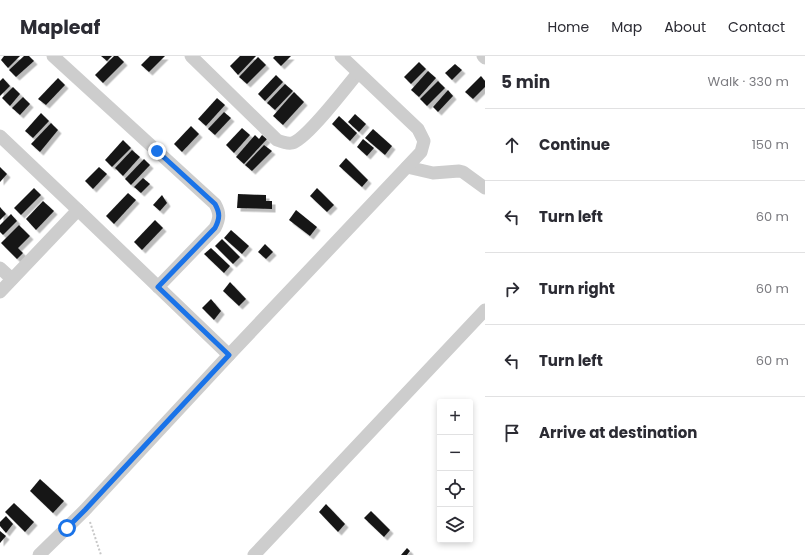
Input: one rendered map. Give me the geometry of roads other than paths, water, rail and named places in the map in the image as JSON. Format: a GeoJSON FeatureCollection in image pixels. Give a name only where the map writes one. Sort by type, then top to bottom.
{"type":"FeatureCollection","features":[{"type":"Feature","properties":{"kind":"street"},"geometry":{"type":"LineString","coordinates":[[53,56],[215,204],[219,212],[220,219],[215,228],[158,287]]}},
{"type":"Feature","properties":{"kind":"street"},"geometry":{"type":"LineString","coordinates":[[191,56],[277,140],[285,143],[292,143],[300,139],[328,109],[358,73]]}},
{"type":"Feature","properties":{"kind":"street"},"geometry":{"type":"LineString","coordinates":[[38,555],[85,510],[421,152],[424,141],[418,129],[340,56]]}},
{"type":"Feature","properties":{"kind":"street"},"geometry":{"type":"LineString","coordinates":[[0,136],[229,355]]}},
{"type":"Feature","properties":{"kind":"street"},"geometry":{"type":"LineString","coordinates":[[407,167],[432,173],[463,172],[485,188]]}},
{"type":"Feature","properties":{"kind":"street"},"geometry":{"type":"LineString","coordinates":[[0,292],[78,210]]}},
{"type":"Feature","properties":{"kind":"street"},"geometry":{"type":"LineString","coordinates":[[0,268],[12,279]]}},
{"type":"Feature","properties":{"kind":"street"},"geometry":{"type":"LineString","coordinates":[[254,555],[485,310]]}}]}
